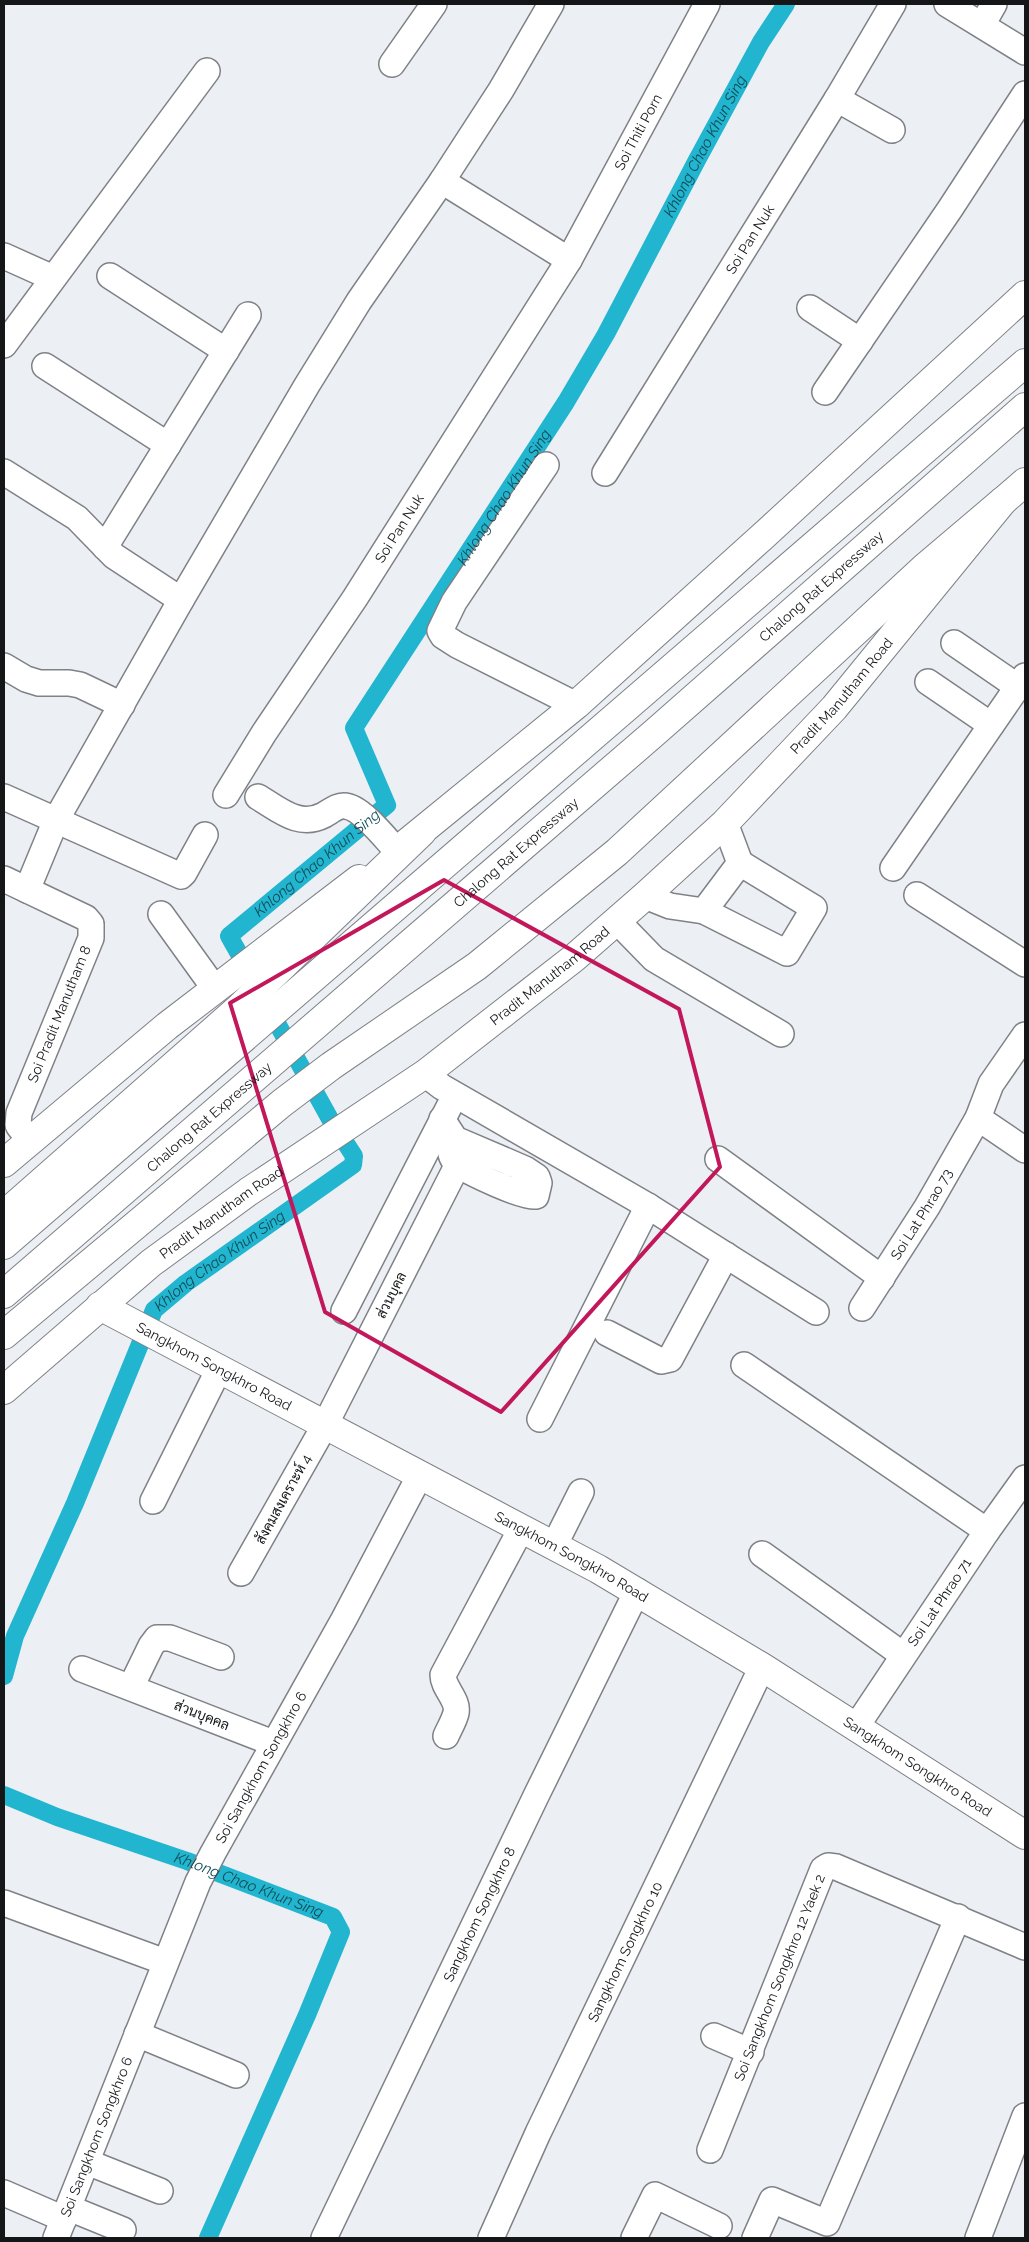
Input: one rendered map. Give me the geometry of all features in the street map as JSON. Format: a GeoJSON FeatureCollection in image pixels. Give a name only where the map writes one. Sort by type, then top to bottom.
{"type":"FeatureCollection","features":[{"type":"Feature","properties":{"kind":"main road"},"geometry":{"type":"LineString","coordinates":[[4,1215],[236,975],[422,832],[576,705],[1025,295]]}},
{"type":"Feature","properties":{"kind":"main road"},"geometry":{"type":"LineString","coordinates":[[4,1245],[1025,363]]}},
{"type":"Feature","properties":{"kind":"main road","name":"Chalong Rat Expressway"},"geometry":{"type":"LineString","coordinates":[[4,1294],[654,734],[1025,407]]}},
{"type":"Feature","properties":{"kind":"main road","name":"Pradit Manutham Road"},"geometry":{"type":"LineString","coordinates":[[4,1390],[100,1306],[196,1228],[425,1074],[506,1012],[646,896],[725,823],[834,708],[1004,501],[1025,482]]}},
{"type":"Feature","properties":{"kind":"main road"},"geometry":{"type":"LineString","coordinates":[[4,1335],[282,1103],[331,1066],[477,966],[617,852],[924,568],[1004,501]]}},
{"type":"Feature","properties":{"kind":"main road"},"geometry":{"type":"LineString","coordinates":[[4,1163],[30,1140],[236,975],[422,832]]}},
{"type":"Feature","properties":{"kind":"main road","name":"Sangkhom Songkhro Road"},"geometry":{"type":"LineString","coordinates":[[100,1306],[554,1546],[637,1592],[762,1667],[1025,1835]]}},
{"type":"Feature","properties":{"kind":"street"},"geometry":{"type":"LineString","coordinates":[[392,64],[434,4]]}},
{"type":"Feature","properties":{"kind":"street"},"geometry":{"type":"LineString","coordinates":[[27,890],[56,820],[181,600],[359,301],[442,181],[501,90],[551,4]]}},
{"type":"Feature","properties":{"kind":"street","name":"Soi Thiti Porn"},"geometry":{"type":"LineString","coordinates":[[569,260],[707,4]]}},
{"type":"Feature","properties":{"kind":"street","name":"Soi Pan Nuk"},"geometry":{"type":"LineString","coordinates":[[605,473],[837,99],[893,4]]}},
{"type":"Feature","properties":{"kind":"street"},"geometry":{"type":"LineString","coordinates":[[948,4],[1025,52]]}},
{"type":"Feature","properties":{"kind":"street"},"geometry":{"type":"LineString","coordinates":[[982,25],[994,4]]}},
{"type":"Feature","properties":{"kind":"street"},"geometry":{"type":"LineString","coordinates":[[4,346],[207,71]]}},
{"type":"Feature","properties":{"kind":"street"},"geometry":{"type":"LineString","coordinates":[[825,392],[1025,94]]}},
{"type":"Feature","properties":{"kind":"street"},"geometry":{"type":"LineString","coordinates":[[837,99],[892,130]]}},
{"type":"Feature","properties":{"kind":"street"},"geometry":{"type":"LineString","coordinates":[[442,181],[569,260]]}},
{"type":"Feature","properties":{"kind":"street"},"geometry":{"type":"LineString","coordinates":[[4,256],[53,278]]}},
{"type":"Feature","properties":{"kind":"street","name":"Soi Pan Nuk"},"geometry":{"type":"LineString","coordinates":[[226,796],[264,733],[355,598],[569,260]]}},
{"type":"Feature","properties":{"kind":"street"},"geometry":{"type":"LineString","coordinates":[[110,276],[226,351]]}},
{"type":"Feature","properties":{"kind":"street"},"geometry":{"type":"LineString","coordinates":[[810,308],[860,341]]}},
{"type":"Feature","properties":{"kind":"street"},"geometry":{"type":"LineString","coordinates":[[105,547],[248,315]]}},
{"type":"Feature","properties":{"kind":"street"},"geometry":{"type":"LineString","coordinates":[[45,366],[168,445]]}},
{"type":"Feature","properties":{"kind":"street"},"geometry":{"type":"LineString","coordinates":[[546,465],[454,602],[440,631],[443,636],[457,645],[576,705]]}},
{"type":"Feature","properties":{"kind":"street"},"geometry":{"type":"LineString","coordinates":[[4,472],[77,518],[129,568],[181,600]]}},
{"type":"Feature","properties":{"kind":"street"},"geometry":{"type":"LineString","coordinates":[[892,868],[1022,681],[954,643]]}},
{"type":"Feature","properties":{"kind":"street"},"geometry":{"type":"LineString","coordinates":[[4,666],[26,679],[39,683],[69,683],[122,705]]}},
{"type":"Feature","properties":{"kind":"street"},"geometry":{"type":"LineString","coordinates":[[928,682],[991,725]]}},
{"type":"Feature","properties":{"kind":"street"},"geometry":{"type":"LineString","coordinates":[[4,797],[180,876],[184,873],[205,835]]}},
{"type":"Feature","properties":{"kind":"street"},"geometry":{"type":"LineString","coordinates":[[258,797],[300,820],[311,821],[339,806],[345,806],[366,819],[397,851]]}},
{"type":"Feature","properties":{"kind":"street"},"geometry":{"type":"LineString","coordinates":[[646,896],[670,906],[704,911],[787,953],[814,908],[740,863],[725,823]]}},
{"type":"Feature","properties":{"kind":"street"},"geometry":{"type":"LineString","coordinates":[[704,911],[740,863]]}},
{"type":"Feature","properties":{"kind":"street","name":"Soi Pradit Manutham 8"},"geometry":{"type":"LineString","coordinates":[[4,879],[86,918],[91,924],[92,930],[19,1113],[18,1125],[30,1140]]}},
{"type":"Feature","properties":{"kind":"street"},"geometry":{"type":"LineString","coordinates":[[917,895],[1025,964]]}},
{"type":"Feature","properties":{"kind":"street"},"geometry":{"type":"LineString","coordinates":[[161,914],[178,939],[236,975]]}},
{"type":"Feature","properties":{"kind":"street"},"geometry":{"type":"LineString","coordinates":[[617,921],[654,959],[781,1034]]}},
{"type":"Feature","properties":{"kind":"street","name":"Soi Lat Phrao 73"},"geometry":{"type":"LineString","coordinates":[[862,1308],[927,1207],[978,1118],[991,1084],[1025,1035]]}},
{"type":"Feature","properties":{"kind":"street"},"geometry":{"type":"LineString","coordinates":[[425,1074],[455,1094],[648,1206],[816,1312]]}},
{"type":"Feature","properties":{"kind":"street"},"geometry":{"type":"LineString","coordinates":[[448,1129],[537,1177],[538,1190],[536,1196],[530,1198],[519,1194],[458,1164],[451,1154],[448,1129],[455,1094]]}},
{"type":"Feature","properties":{"kind":"street"},"geometry":{"type":"LineString","coordinates":[[978,1118],[1025,1150]]}},
{"type":"Feature","properties":{"kind":"street"},"geometry":{"type":"LineString","coordinates":[[344,1312],[448,1129]]}},
{"type":"Feature","properties":{"kind":"street"},"geometry":{"type":"LineString","coordinates":[[718,1159],[882,1278]]}},
{"type":"Feature","properties":{"kind":"street","name":"ส่วนบุคล"},"geometry":{"type":"LineString","coordinates":[[325,1425],[458,1164]]}},
{"type":"Feature","properties":{"kind":"street"},"geometry":{"type":"LineString","coordinates":[[540,1419],[648,1206]]}},
{"type":"Feature","properties":{"kind":"street"},"geometry":{"type":"LineString","coordinates":[[607,1334],[661,1361],[670,1359],[726,1255]]}},
{"type":"Feature","properties":{"kind":"street"},"geometry":{"type":"LineString","coordinates":[[744,1365],[987,1531]]}},
{"type":"Feature","properties":{"kind":"street"},"geometry":{"type":"LineString","coordinates":[[153,1501],[219,1369]]}},
{"type":"Feature","properties":{"kind":"street","name":"สังคมสงเคราะห์ 4"},"geometry":{"type":"LineString","coordinates":[[241,1573],[325,1425]]}},
{"type":"Feature","properties":{"kind":"street","name":"Soi Sangkhom Songkhro 6"},"geometry":{"type":"LineString","coordinates":[[63,2222],[198,1882],[273,1743],[344,1619],[420,1475]]}},
{"type":"Feature","properties":{"kind":"street","name":"Soi Lat Phrao 71"},"geometry":{"type":"LineString","coordinates":[[856,1727],[987,1531],[1025,1478]]}},
{"type":"Feature","properties":{"kind":"street"},"geometry":{"type":"LineString","coordinates":[[554,1546],[581,1492]]}},
{"type":"Feature","properties":{"kind":"street"},"geometry":{"type":"LineString","coordinates":[[446,1736],[456,1714],[456,1707],[445,1684],[443,1675],[521,1529]]}},
{"type":"Feature","properties":{"kind":"street"},"geometry":{"type":"LineString","coordinates":[[762,1554],[903,1655]]}},
{"type":"Feature","properties":{"kind":"street","name":"Sangkhom Songkhro 8"},"geometry":{"type":"LineString","coordinates":[[324,2238],[536,1796],[637,1592]]}},
{"type":"Feature","properties":{"kind":"street"},"geometry":{"type":"LineString","coordinates":[[131,1686],[157,1638],[170,1638],[221,1657]]}},
{"type":"Feature","properties":{"kind":"street","name":"Sangkhom Songkhro 10"},"geometry":{"type":"LineString","coordinates":[[490,2238],[538,2133],[762,1667]]}},
{"type":"Feature","properties":{"kind":"street","name":"ส่วนบุคคล"},"geometry":{"type":"LineString","coordinates":[[82,1669],[131,1686],[273,1743]]}},
{"type":"Feature","properties":{"kind":"street","name":"Soi Sangkhom Songkhro 12 Yaek 2"},"geometry":{"type":"LineString","coordinates":[[710,2150],[823,1870],[828,1866],[836,1867],[958,1917],[1025,1947]]}},
{"type":"Feature","properties":{"kind":"street"},"geometry":{"type":"LineString","coordinates":[[4,1905],[166,1962]]}},
{"type":"Feature","properties":{"kind":"street"},"geometry":{"type":"LineString","coordinates":[[755,2238],[772,2200],[828,2223],[958,1917]]}},
{"type":"Feature","properties":{"kind":"street"},"geometry":{"type":"LineString","coordinates":[[137,2034],[236,2075]]}},
{"type":"Feature","properties":{"kind":"street"},"geometry":{"type":"LineString","coordinates":[[714,2036],[751,2052]]}},
{"type":"Feature","properties":{"kind":"street"},"geometry":{"type":"LineString","coordinates":[[978,2238],[1025,2116]]}},
{"type":"Feature","properties":{"kind":"street"},"geometry":{"type":"LineString","coordinates":[[87,2162],[160,2191]]}},
{"type":"Feature","properties":{"kind":"street"},"geometry":{"type":"LineString","coordinates":[[4,2193],[63,2222],[123,2230]]}},
{"type":"Feature","properties":{"kind":"street"},"geometry":{"type":"LineString","coordinates":[[634,2238],[655,2194],[719,2226]]}},
{"type":"Feature","properties":{"kind":"highlighted area"},"geometry":{"type":"Polygon","coordinates":[[[444,880],[679,1009],[720,1167],[501,1412],[325,1312],[230,1003],[444,880]]]}},
{"type":"Feature","properties":{"kind":"waterway","name":"Khlong Chao Khun Sing"},"geometry":{"type":"LineString","coordinates":[[251,975],[229,936],[387,805],[354,728],[566,402],[606,334],[761,42],[786,4]]}},
{"type":"Feature","properties":{"kind":"waterway","name":"Khlong Chao Khun Sing"},"geometry":{"type":"LineString","coordinates":[[4,1676],[15,1636],[75,1503],[154,1310],[186,1283],[353,1165],[354,1156],[330,1119],[268,1007]]}},
{"type":"Feature","properties":{"kind":"waterway","name":"Khlong Chao Khun Sing"},"geometry":{"type":"LineString","coordinates":[[4,1795],[57,1817],[187,1861],[333,1917],[341,1932],[307,2015],[208,2238]]}}]}
